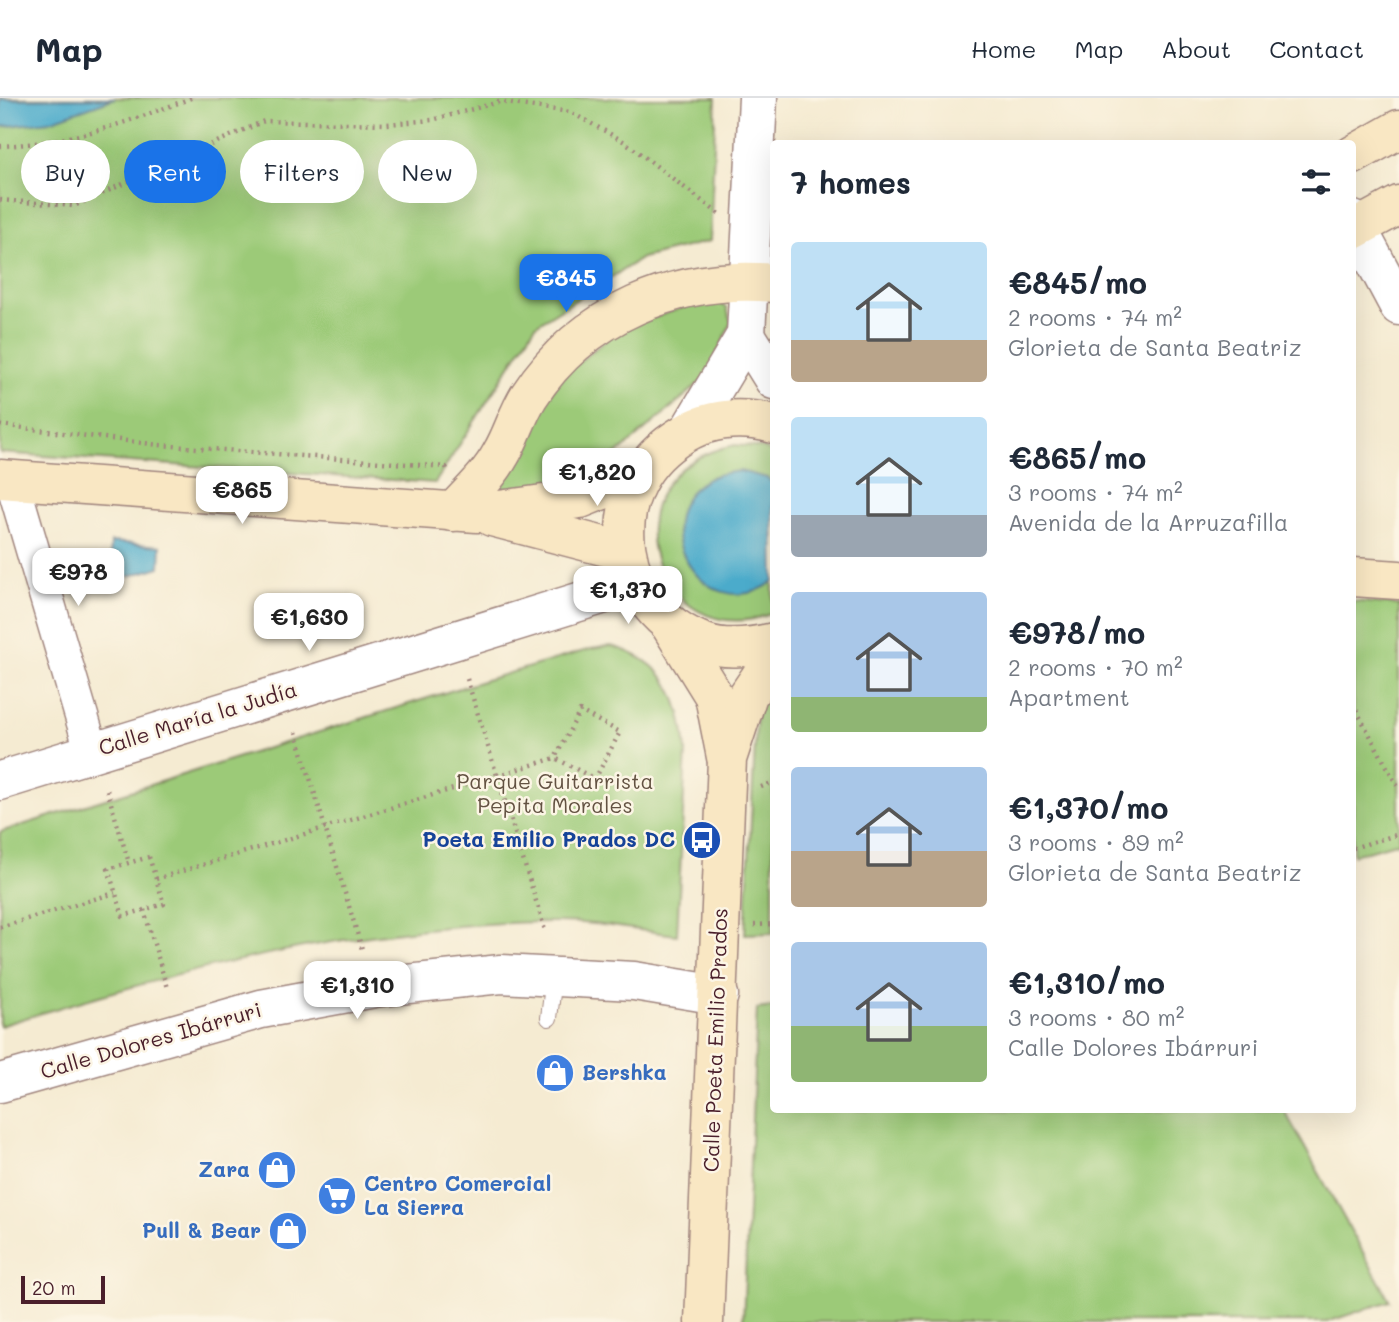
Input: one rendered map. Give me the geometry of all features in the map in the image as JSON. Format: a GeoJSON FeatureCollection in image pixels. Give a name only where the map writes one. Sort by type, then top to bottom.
{"type":"FeatureCollection","features":[{"type":"Feature","properties":{"kind":"main road"},"geometry":{"type":"LineString","coordinates":[[1356,153],[1399,129]]}},
{"type":"Feature","properties":{"kind":"main road"},"geometry":{"type":"LineString","coordinates":[[1356,225],[1399,205]]}},
{"type":"Feature","properties":{"kind":"main road"},"geometry":{"type":"LineString","coordinates":[[465,508],[502,453],[529,396],[549,370],[598,326],[624,310],[682,288],[762,282]]}},
{"type":"Feature","properties":{"kind":"main road"},"geometry":{"type":"LineString","coordinates":[[770,423],[753,419],[721,420],[690,429],[662,449],[640,475],[625,517],[631,568],[651,607],[670,625],[706,643],[746,648],[770,643]]}},
{"type":"Feature","properties":{"kind":"main road"},"geometry":{"type":"LineString","coordinates":[[6,479],[465,508],[580,499],[640,475]]}},
{"type":"Feature","properties":{"kind":"main road"},"geometry":{"type":"LineString","coordinates":[[465,508],[631,568]]}},
{"type":"Feature","properties":{"kind":"main road"},"geometry":{"type":"LineString","coordinates":[[1356,577],[1399,580]]}},
{"type":"Feature","properties":{"kind":"main road","name":"Calle Poeta Emilio Prados"},"geometry":{"type":"LineString","coordinates":[[670,625],[713,696],[727,759],[704,1322]]}},
{"type":"Feature","properties":{"kind":"main road","name":"Calle Poeta Emilio Prados"},"geometry":{"type":"LineString","coordinates":[[727,759],[748,695],[770,663]]}},
{"type":"Feature","properties":{"kind":"street"},"geometry":{"type":"LineString","coordinates":[[690,429],[719,386],[746,335],[762,282],[758,98]]}},
{"type":"Feature","properties":{"kind":"street"},"geometry":{"type":"LineString","coordinates":[[1356,230],[1399,306]]}},
{"type":"Feature","properties":{"kind":"street"},"geometry":{"type":"LineString","coordinates":[[746,335],[770,374]]}},
{"type":"Feature","properties":{"kind":"street"},"geometry":{"type":"LineString","coordinates":[[6,479],[92,752]]}},
{"type":"Feature","properties":{"kind":"street","name":"Calle María la Judía"},"geometry":{"type":"LineString","coordinates":[[0,780],[92,752],[631,568]]}},
{"type":"Feature","properties":{"kind":"street","name":"Calle Dolores Ibárruri"},"geometry":{"type":"LineString","coordinates":[[0,1083],[274,1007],[380,987],[500,974],[634,981],[719,995]]}},
{"type":"Feature","properties":{"kind":"lane"},"geometry":{"type":"LineString","coordinates":[[549,1018],[554,977]]}},
{"type":"Feature","properties":{"kind":"path"},"geometry":{"type":"LineString","coordinates":[[0,146],[44,144],[114,128],[191,98]]}},
{"type":"Feature","properties":{"kind":"path"},"geometry":{"type":"LineString","coordinates":[[0,200],[74,206],[264,121],[387,124],[432,120],[500,100],[570,111],[625,142],[685,189]]}},
{"type":"Feature","properties":{"kind":"path"},"geometry":{"type":"LineString","coordinates":[[0,425],[159,445],[446,467],[465,508]]}},
{"type":"Feature","properties":{"kind":"path"},"geometry":{"type":"LineString","coordinates":[[467,678],[545,930]]}},
{"type":"Feature","properties":{"kind":"path"},"geometry":{"type":"LineString","coordinates":[[1356,710],[1399,789]]}},
{"type":"Feature","properties":{"kind":"path"},"geometry":{"type":"LineString","coordinates":[[156,879],[555,758],[580,711],[620,732],[595,779],[555,758]]}},
{"type":"Feature","properties":{"kind":"path"},"geometry":{"type":"LineString","coordinates":[[296,732],[362,949]]}},
{"type":"Feature","properties":{"kind":"path"},"geometry":{"type":"LineString","coordinates":[[761,787],[770,784]]}},
{"type":"Feature","properties":{"kind":"path"},"geometry":{"type":"LineString","coordinates":[[107,790],[129,863]]}},
{"type":"Feature","properties":{"kind":"path"},"geometry":{"type":"LineString","coordinates":[[1356,847],[1399,834]]}},
{"type":"Feature","properties":{"kind":"path"},"geometry":{"type":"LineString","coordinates":[[149,857],[163,904],[123,916],[108,869],[129,863],[149,857]]}},
{"type":"Feature","properties":{"kind":"path"},"geometry":{"type":"LineString","coordinates":[[0,927],[115,893]]}},
{"type":"Feature","properties":{"kind":"path"},"geometry":{"type":"LineString","coordinates":[[144,910],[167,988]]}},
{"type":"Feature","properties":{"kind":"path"},"geometry":{"type":"LineString","coordinates":[[754,925],[770,924]]}},
{"type":"Feature","properties":{"kind":"green space"},"geometry":{"type":"Polygon","coordinates":[[[0,98],[716,98],[710,241],[642,258],[536,325],[435,483],[0,453],[0,98]]]}},
{"type":"Feature","properties":{"kind":"green space"},"geometry":{"type":"Polygon","coordinates":[[[718,302],[727,308],[731,323],[707,377],[598,470],[525,490],[497,487],[527,428],[563,375],[618,330],[696,303],[718,302]]]}},
{"type":"Feature","properties":{"kind":"green space"},"geometry":{"type":"Polygon","coordinates":[[[735,445],[764,448],[770,451],[770,614],[732,620],[698,611],[672,588],[656,558],[652,524],[663,491],[690,463],[735,445]]]}},
{"type":"Feature","properties":{"kind":"green space"},"geometry":{"type":"Polygon","coordinates":[[[1356,601],[1399,605],[1399,842],[1356,854],[1356,601]]]}},
{"type":"Feature","properties":{"kind":"green space","name":"Parque Guitarrista Pepita Morales"},"geometry":{"type":"Polygon","coordinates":[[[611,646],[646,661],[658,672],[668,684],[680,714],[686,751],[677,935],[566,922],[480,924],[410,931],[271,953],[134,986],[0,1026],[0,832],[479,682],[591,649],[611,646]]]}},
{"type":"Feature","properties":{"kind":"green space"},"geometry":{"type":"Polygon","coordinates":[[[770,681],[770,933],[745,934],[757,709],[770,681]]]}},
{"type":"Feature","properties":{"kind":"green space"},"geometry":{"type":"Polygon","coordinates":[[[770,1007],[770,1113],[1286,1113],[1390,1301],[1327,1322],[743,1322],[757,1009],[770,1007]]]}},
{"type":"Feature","properties":{"kind":"water"},"geometry":{"type":"Polygon","coordinates":[[[115,98],[50,121],[0,127],[0,99],[115,98]]]}},
{"type":"Feature","properties":{"kind":"water"},"geometry":{"type":"Polygon","coordinates":[[[740,471],[770,480],[770,583],[748,593],[723,592],[702,580],[687,562],[679,539],[679,515],[690,493],[723,473],[740,471]]]}},
{"type":"Feature","properties":{"kind":"water"},"geometry":{"type":"Polygon","coordinates":[[[111,542],[161,546],[160,567],[119,579],[110,562],[111,542]]]}},
{"type":"Feature","properties":{"kind":"place","name":"Poeta Emilio Prados DC"},"geometry":{"type":"Point","coordinates":[702,840]}},
{"type":"Feature","properties":{"kind":"place","name":"Bershka"},"geometry":{"type":"Point","coordinates":[555,1073]}},
{"type":"Feature","properties":{"kind":"place","name":"Zara"},"geometry":{"type":"Point","coordinates":[277,1170]}},
{"type":"Feature","properties":{"kind":"place","name":"Centro Comercial La Sierra"},"geometry":{"type":"Point","coordinates":[337,1196]}},
{"type":"Feature","properties":{"kind":"place","name":"Pull & Bear"},"geometry":{"type":"Point","coordinates":[288,1231]}}]}
